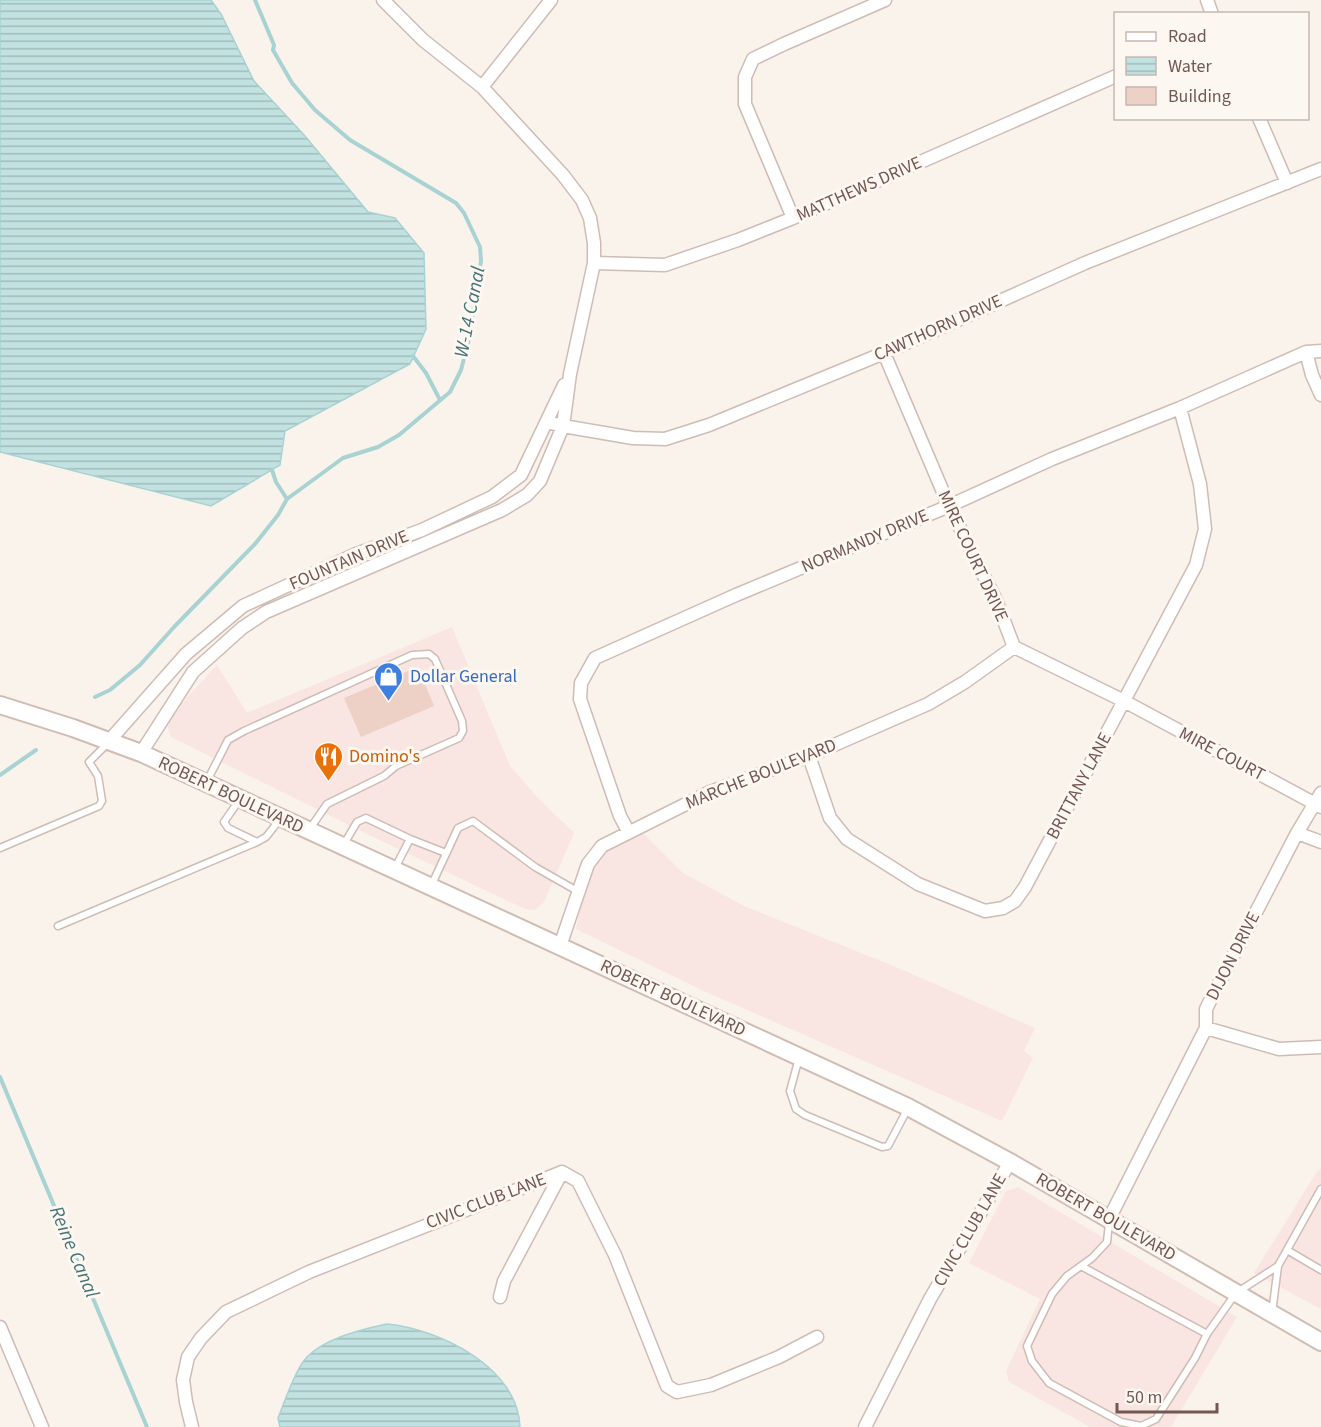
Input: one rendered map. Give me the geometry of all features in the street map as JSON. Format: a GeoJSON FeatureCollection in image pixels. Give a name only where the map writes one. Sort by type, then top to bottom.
{"type":"FeatureCollection","features":[{"type":"Feature","properties":{"kind":"main road","name":"ROBERT BOULEVARD"},"geometry":{"type":"LineString","coordinates":[[0,705],[141,753],[908,1107],[1010,1162],[1321,1342]]}},
{"type":"Feature","properties":{"kind":"street","name":"FOUNTAIN DRIVE"},"geometry":{"type":"LineString","coordinates":[[141,753],[193,672],[242,628],[266,612],[502,510],[527,495],[540,481],[563,426],[570,374],[594,263],[590,218],[582,200],[563,175],[482,87],[423,40],[383,0]]}},
{"type":"Feature","properties":{"kind":"street"},"geometry":{"type":"LineString","coordinates":[[482,87],[551,0]]}},
{"type":"Feature","properties":{"kind":"street"},"geometry":{"type":"LineString","coordinates":[[793,218],[745,104],[745,77],[753,59],[885,0]]}},
{"type":"Feature","properties":{"kind":"street","name":"MATTHEWS DRIVE"},"geometry":{"type":"LineString","coordinates":[[594,263],[665,265],[738,240],[1114,77]]}},
{"type":"Feature","properties":{"kind":"street"},"geometry":{"type":"LineString","coordinates":[[1260,120],[1287,183]]}},
{"type":"Feature","properties":{"kind":"street","name":"CAWTHORN DRIVE"},"geometry":{"type":"LineString","coordinates":[[547,422],[633,438],[665,439],[709,425],[884,352],[1085,263],[1321,169]]}},
{"type":"Feature","properties":{"kind":"street","name":"NORMANDY DRIVE"},"geometry":{"type":"LineString","coordinates":[[628,831],[620,816],[580,699],[581,683],[594,658],[736,595],[949,506],[1052,459],[1180,408],[1306,352],[1321,351]]}},
{"type":"Feature","properties":{"kind":"street","name":"MIRE COURT DRIVE"},"geometry":{"type":"LineString","coordinates":[[884,352],[949,506],[996,600],[1014,647]]}},
{"type":"Feature","properties":{"kind":"street"},"geometry":{"type":"LineString","coordinates":[[1306,352],[1312,375],[1321,395]]}},
{"type":"Feature","properties":{"kind":"street","name":"FOUNTAIN DRIVE"},"geometry":{"type":"LineString","coordinates":[[109,741],[186,654],[243,606],[356,555],[441,521],[492,496],[521,475],[570,374]]}},
{"type":"Feature","properties":{"kind":"street","name":"BRITTANY LANE"},"geometry":{"type":"LineString","coordinates":[[809,756],[830,818],[847,839],[918,884],[985,910],[1003,908],[1015,901],[1025,887],[1196,565],[1205,529],[1200,484],[1180,408]]}},
{"type":"Feature","properties":{"kind":"street"},"geometry":{"type":"LineString","coordinates":[[441,521],[446,534]]}},
{"type":"Feature","properties":{"kind":"street"},"geometry":{"type":"LineString","coordinates":[[1014,647],[1124,701]]}},
{"type":"Feature","properties":{"kind":"street","name":"MARCHE BOULEVARD"},"geometry":{"type":"LineString","coordinates":[[560,946],[588,864],[602,846],[628,831],[711,792],[809,756],[928,704],[965,682],[1014,647]]}},
{"type":"Feature","properties":{"kind":"street"},"geometry":{"type":"LineString","coordinates":[[186,654],[198,668]]}},
{"type":"Feature","properties":{"kind":"street","name":"MIRE COURT"},"geometry":{"type":"LineString","coordinates":[[1124,701],[1319,802]]}},
{"type":"Feature","properties":{"kind":"street","name":"DIJON DRIVE"},"geometry":{"type":"LineString","coordinates":[[1109,1219],[1206,1028],[1206,1009],[1297,832],[1319,802]]}},
{"type":"Feature","properties":{"kind":"street"},"geometry":{"type":"LineString","coordinates":[[1297,832],[1321,842]]}},
{"type":"Feature","properties":{"kind":"street"},"geometry":{"type":"LineString","coordinates":[[1206,1028],[1279,1049],[1321,1047]]}},
{"type":"Feature","properties":{"kind":"street","name":"CIVIC CLUB LANE"},"geometry":{"type":"LineString","coordinates":[[865,1427],[930,1299],[1010,1162]]}},
{"type":"Feature","properties":{"kind":"street"},"geometry":{"type":"LineString","coordinates":[[500,1297],[504,1281],[562,1172]]}},
{"type":"Feature","properties":{"kind":"street","name":"CIVIC CLUB LANE"},"geometry":{"type":"LineString","coordinates":[[192,1427],[183,1380],[188,1357],[201,1338],[226,1312],[309,1272],[562,1172],[578,1181],[615,1255],[667,1386],[677,1392],[711,1385],[778,1357],[817,1337]]}},
{"type":"Feature","properties":{"kind":"street"},"geometry":{"type":"LineString","coordinates":[[0,1327],[42,1427]]}},
{"type":"Feature","properties":{"kind":"lane"},"geometry":{"type":"LineString","coordinates":[[206,782],[228,740],[236,735],[412,655],[429,654],[435,659],[462,721],[463,731],[459,738],[396,766],[384,776],[327,804],[308,830]]}},
{"type":"Feature","properties":{"kind":"lane"},"geometry":{"type":"LineString","coordinates":[[0,848],[99,806],[102,801],[98,776],[89,762],[109,741]]}},
{"type":"Feature","properties":{"kind":"lane"},"geometry":{"type":"LineString","coordinates":[[240,799],[224,822],[228,828],[257,842]]}},
{"type":"Feature","properties":{"kind":"lane"},"geometry":{"type":"LineString","coordinates":[[58,926],[257,842],[266,837],[281,818]]}},
{"type":"Feature","properties":{"kind":"lane"},"geometry":{"type":"LineString","coordinates":[[343,846],[357,822],[366,818],[446,853]]}},
{"type":"Feature","properties":{"kind":"lane"},"geometry":{"type":"LineString","coordinates":[[431,887],[458,828],[473,821],[535,867],[579,892]]}},
{"type":"Feature","properties":{"kind":"lane"},"geometry":{"type":"LineString","coordinates":[[394,870],[410,839]]}},
{"type":"Feature","properties":{"kind":"lane"},"geometry":{"type":"LineString","coordinates":[[799,1057],[790,1091],[796,1109],[804,1115],[882,1147],[888,1146],[908,1107]]}},
{"type":"Feature","properties":{"kind":"lane"},"geometry":{"type":"LineString","coordinates":[[1272,1313],[1278,1266],[1321,1189]]}},
{"type":"Feature","properties":{"kind":"lane"},"geometry":{"type":"LineString","coordinates":[[1109,1219],[1107,1242],[1092,1258],[1067,1276],[1052,1294],[1027,1346],[1032,1361],[1049,1383],[1121,1422],[1141,1426],[1156,1419],[1196,1358],[1207,1334],[1236,1293],[1278,1266]]}},
{"type":"Feature","properties":{"kind":"lane"},"geometry":{"type":"LineString","coordinates":[[1287,1250],[1321,1270]]}},
{"type":"Feature","properties":{"kind":"lane"},"geometry":{"type":"LineString","coordinates":[[1081,1266],[1207,1334]]}},
{"type":"Feature","properties":{"kind":"shaded area"},"geometry":{"type":"Polygon","coordinates":[[[452,627],[510,766],[536,796],[574,833],[544,902],[535,910],[525,909],[369,835],[171,737],[168,728],[170,716],[217,665],[247,713],[452,627]]]}},
{"type":"Feature","properties":{"kind":"shaded area"},"geometry":{"type":"Polygon","coordinates":[[[644,834],[683,873],[744,906],[896,967],[1035,1028],[1024,1051],[1033,1058],[1002,1121],[706,992],[576,929],[581,904],[593,869],[605,852],[633,836],[644,834]]]}},
{"type":"Feature","properties":{"kind":"shaded area"},"geometry":{"type":"Polygon","coordinates":[[[1321,1169],[1321,1309],[1254,1273],[1318,1170],[1321,1169]]]}},
{"type":"Feature","properties":{"kind":"shaded area"},"geometry":{"type":"Polygon","coordinates":[[[1018,1187],[1237,1317],[1171,1427],[1090,1427],[1009,1382],[1006,1371],[1040,1299],[969,1263],[1006,1191],[1018,1187]]]}},
{"type":"Feature","properties":{"kind":"water"},"geometry":{"type":"Polygon","coordinates":[[[0,0],[211,0],[221,14],[254,81],[305,136],[368,212],[395,218],[424,253],[426,329],[410,364],[285,431],[280,465],[211,506],[0,452],[0,0]]]}},
{"type":"Feature","properties":{"kind":"water"},"geometry":{"type":"Polygon","coordinates":[[[387,1324],[408,1327],[451,1343],[491,1369],[506,1386],[516,1406],[520,1427],[280,1427],[278,1418],[289,1389],[299,1368],[310,1354],[342,1336],[387,1324]]]}},
{"type":"Feature","properties":{"kind":"building","name":"Dollar General"},"geometry":{"type":"Polygon","coordinates":[[[418,667],[434,706],[361,737],[344,698],[418,667]]]}},
{"type":"Feature","properties":{"kind":"waterway","name":"W-14 Canal"},"geometry":{"type":"LineString","coordinates":[[95,697],[110,690],[140,665],[255,544],[278,515],[287,499],[343,458],[378,447],[399,435],[450,392],[461,370],[468,343],[481,261],[480,247],[464,213],[456,203],[350,140],[315,110],[292,83],[273,50],[274,45],[255,0]]}},
{"type":"Feature","properties":{"kind":"waterway"},"geometry":{"type":"LineString","coordinates":[[413,356],[426,373],[440,400]]}},
{"type":"Feature","properties":{"kind":"waterway"},"geometry":{"type":"LineString","coordinates":[[272,470],[276,482],[287,499]]}},
{"type":"Feature","properties":{"kind":"waterway","name":"W-14 Canal"},"geometry":{"type":"LineString","coordinates":[[0,775],[36,750]]}},
{"type":"Feature","properties":{"kind":"waterway","name":"Reine Canal"},"geometry":{"type":"LineString","coordinates":[[0,1077],[147,1427]]}},
{"type":"Feature","properties":{"kind":"place","name":"Dollar General"},"geometry":{"type":"Point","coordinates":[389,702]}},
{"type":"Feature","properties":{"kind":"place","name":"Domino's"},"geometry":{"type":"Point","coordinates":[328,782]}}]}
